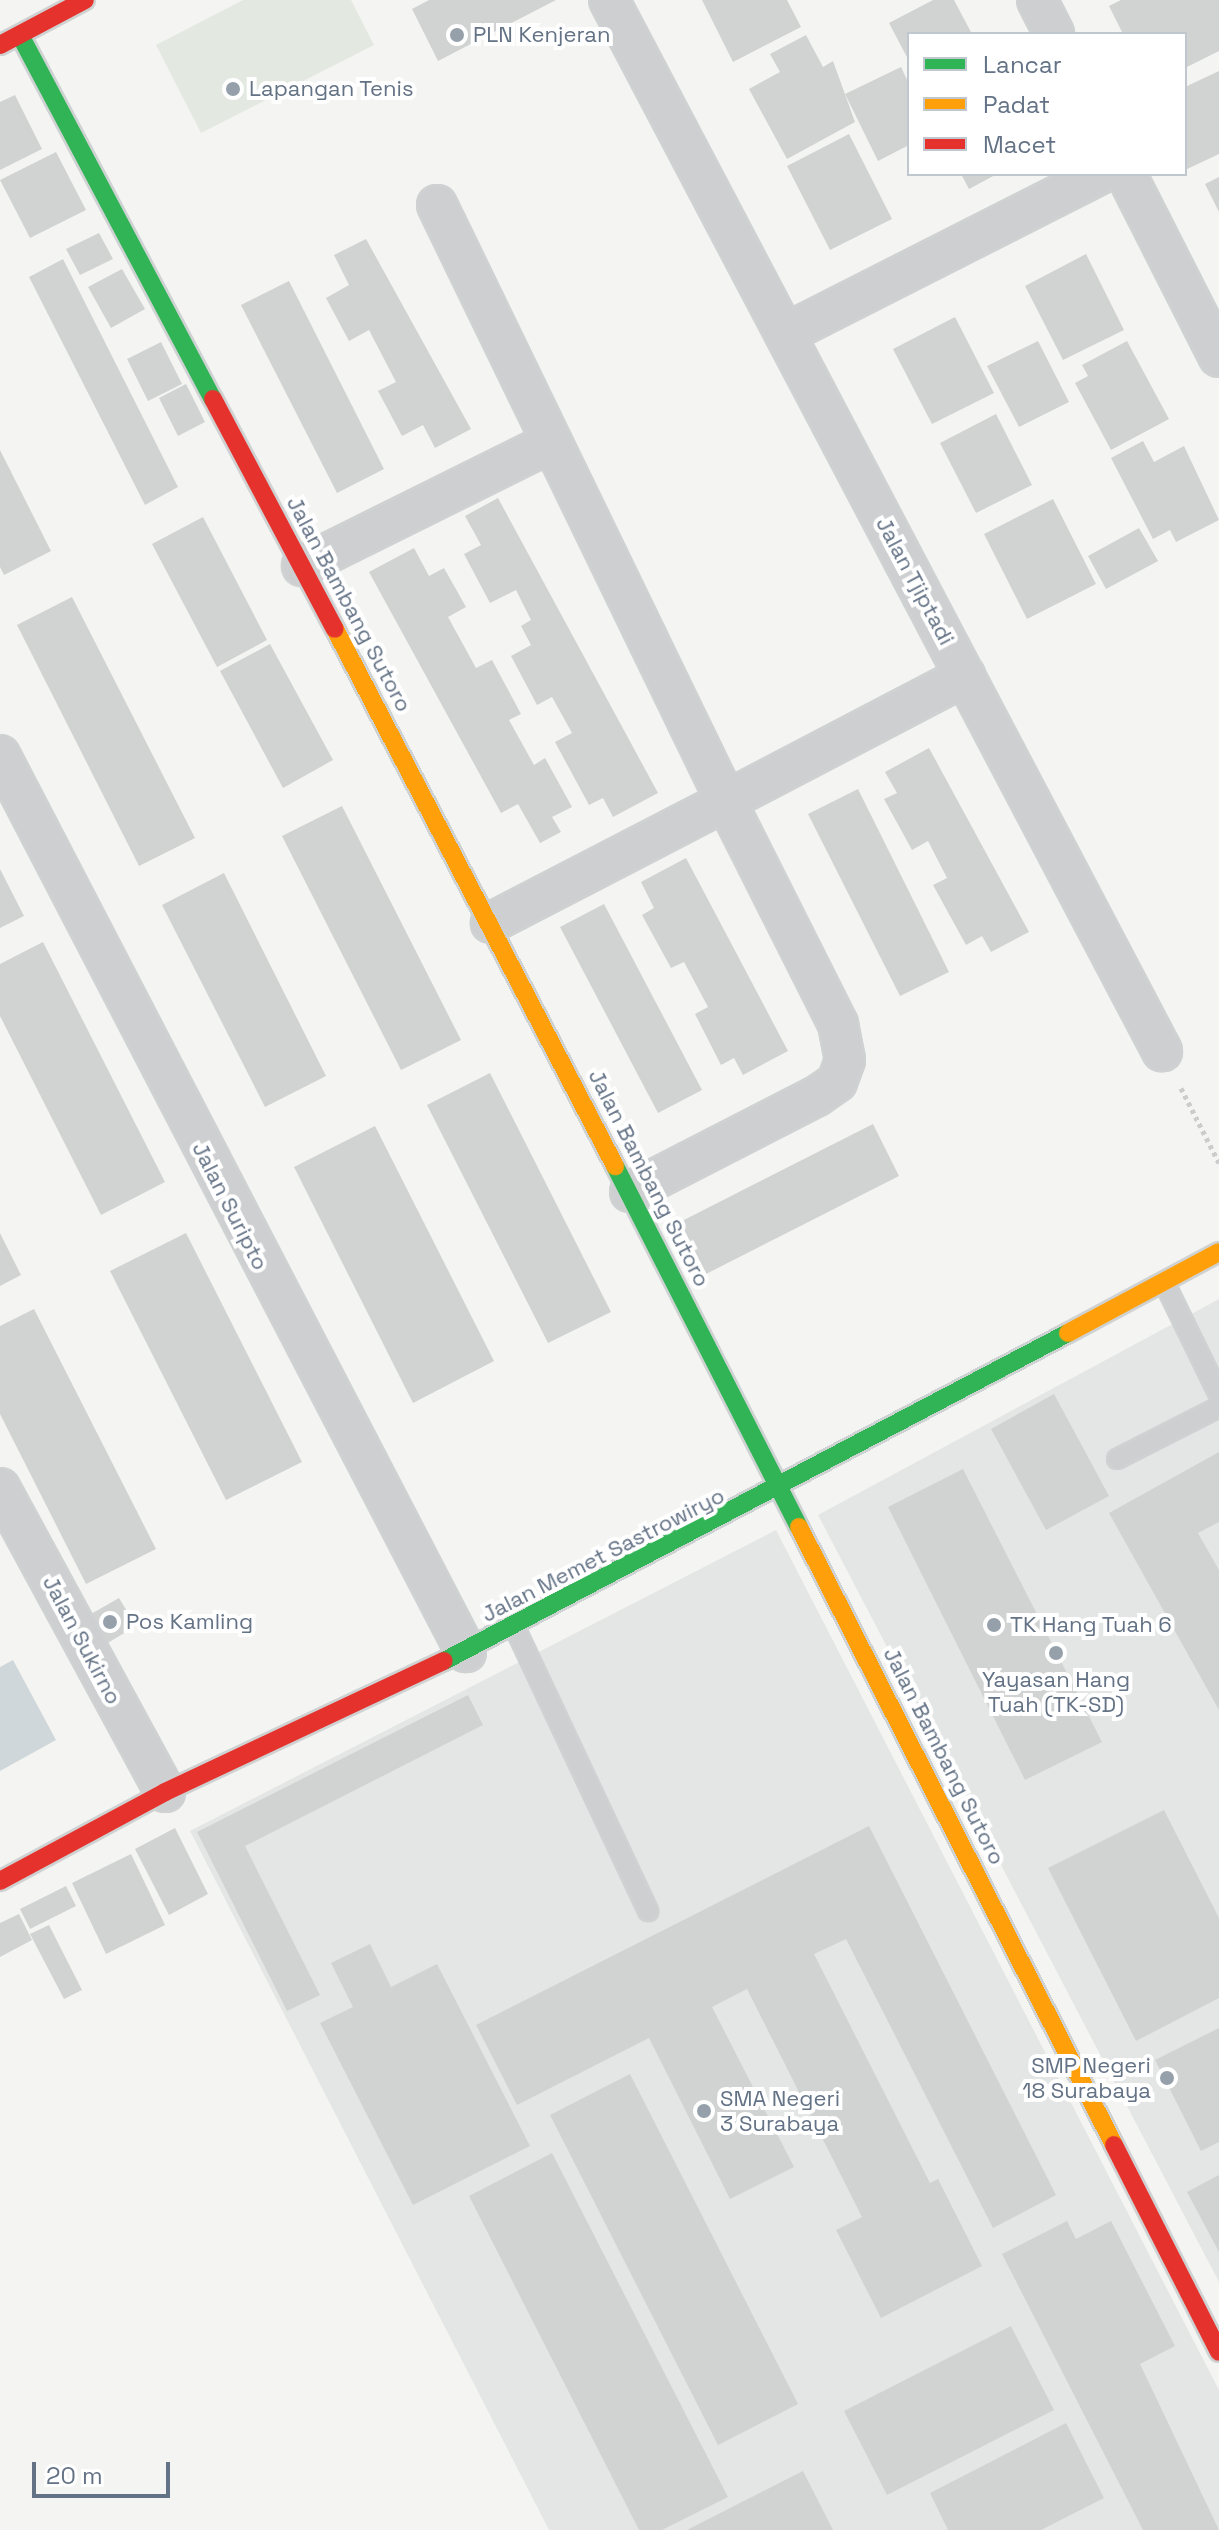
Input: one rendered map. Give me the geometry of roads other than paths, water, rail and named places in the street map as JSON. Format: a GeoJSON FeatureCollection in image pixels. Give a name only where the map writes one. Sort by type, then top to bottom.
{"type":"FeatureCollection","features":[{"type":"Feature","properties":{"kind":"street"},"geometry":{"type":"LineString","coordinates":[[0,45],[85,0]]}},
{"type":"Feature","properties":{"kind":"street","name":"Jalan Tjiptadi"},"geometry":{"type":"LineString","coordinates":[[609,0],[1162,1051]]}},
{"type":"Feature","properties":{"kind":"street"},"geometry":{"type":"LineString","coordinates":[[1037,0],[1053,32]]}},
{"type":"Feature","properties":{"kind":"street","name":"Jalan Bambang Sutoro"},"geometry":{"type":"LineString","coordinates":[[20,35],[491,923],[783,1489],[1219,2352]]}},
{"type":"Feature","properties":{"kind":"street"},"geometry":{"type":"LineString","coordinates":[[785,334],[1096,176]]}},
{"type":"Feature","properties":{"kind":"street"},"geometry":{"type":"LineString","coordinates":[[1127,176],[1219,357]]}},
{"type":"Feature","properties":{"kind":"street"},"geometry":{"type":"LineString","coordinates":[[437,205],[548,444],[838,1024],[845,1060],[837,1082],[817,1096],[630,1192]]}},
{"type":"Feature","properties":{"kind":"street"},"geometry":{"type":"LineString","coordinates":[[302,566],[548,444]]}},
{"type":"Feature","properties":{"kind":"street"},"geometry":{"type":"LineString","coordinates":[[491,923],[965,676]]}},
{"type":"Feature","properties":{"kind":"street","name":"Jalan Suripto"},"geometry":{"type":"LineString","coordinates":[[0,755],[466,1652]]}},
{"type":"Feature","properties":{"kind":"street","name":"Jalan Memet Sastrowiryo"},"geometry":{"type":"LineString","coordinates":[[0,1881],[165,1792],[515,1628],[783,1489],[1219,1252]]}},
{"type":"Feature","properties":{"kind":"street","name":"Jalan Sukirno"},"geometry":{"type":"LineString","coordinates":[[0,1488],[165,1792]]}},
{"type":"Feature","properties":{"kind":"lane"},"geometry":{"type":"LineString","coordinates":[[1164,1282],[1219,1395]]}},
{"type":"Feature","properties":{"kind":"lane"},"geometry":{"type":"LineString","coordinates":[[1117,1459],[1219,1407]]}},
{"type":"Feature","properties":{"kind":"lane"},"geometry":{"type":"LineString","coordinates":[[515,1628],[648,1911]]}},
{"type":"Feature","properties":{"kind":"place","name":"PLN Kenjeran"},"geometry":{"type":"Point","coordinates":[457,35]}},
{"type":"Feature","properties":{"kind":"place","name":"Lapangan Tenis"},"geometry":{"type":"Point","coordinates":[233,89]}},
{"type":"Feature","properties":{"kind":"place","name":"Pos Kamling"},"geometry":{"type":"Point","coordinates":[110,1622]}},
{"type":"Feature","properties":{"kind":"place","name":"TK Hang Tuah 6"},"geometry":{"type":"Point","coordinates":[994,1625]}},
{"type":"Feature","properties":{"kind":"place","name":"Yayasan Hang Tuah (TK-SD)"},"geometry":{"type":"Point","coordinates":[1056,1653]}},
{"type":"Feature","properties":{"kind":"place","name":"SMP Negeri 18 Surabaya"},"geometry":{"type":"Point","coordinates":[1167,2078]}},
{"type":"Feature","properties":{"kind":"place","name":"SMA Negeri 3 Surabaya"},"geometry":{"type":"Point","coordinates":[704,2111]}}]}
